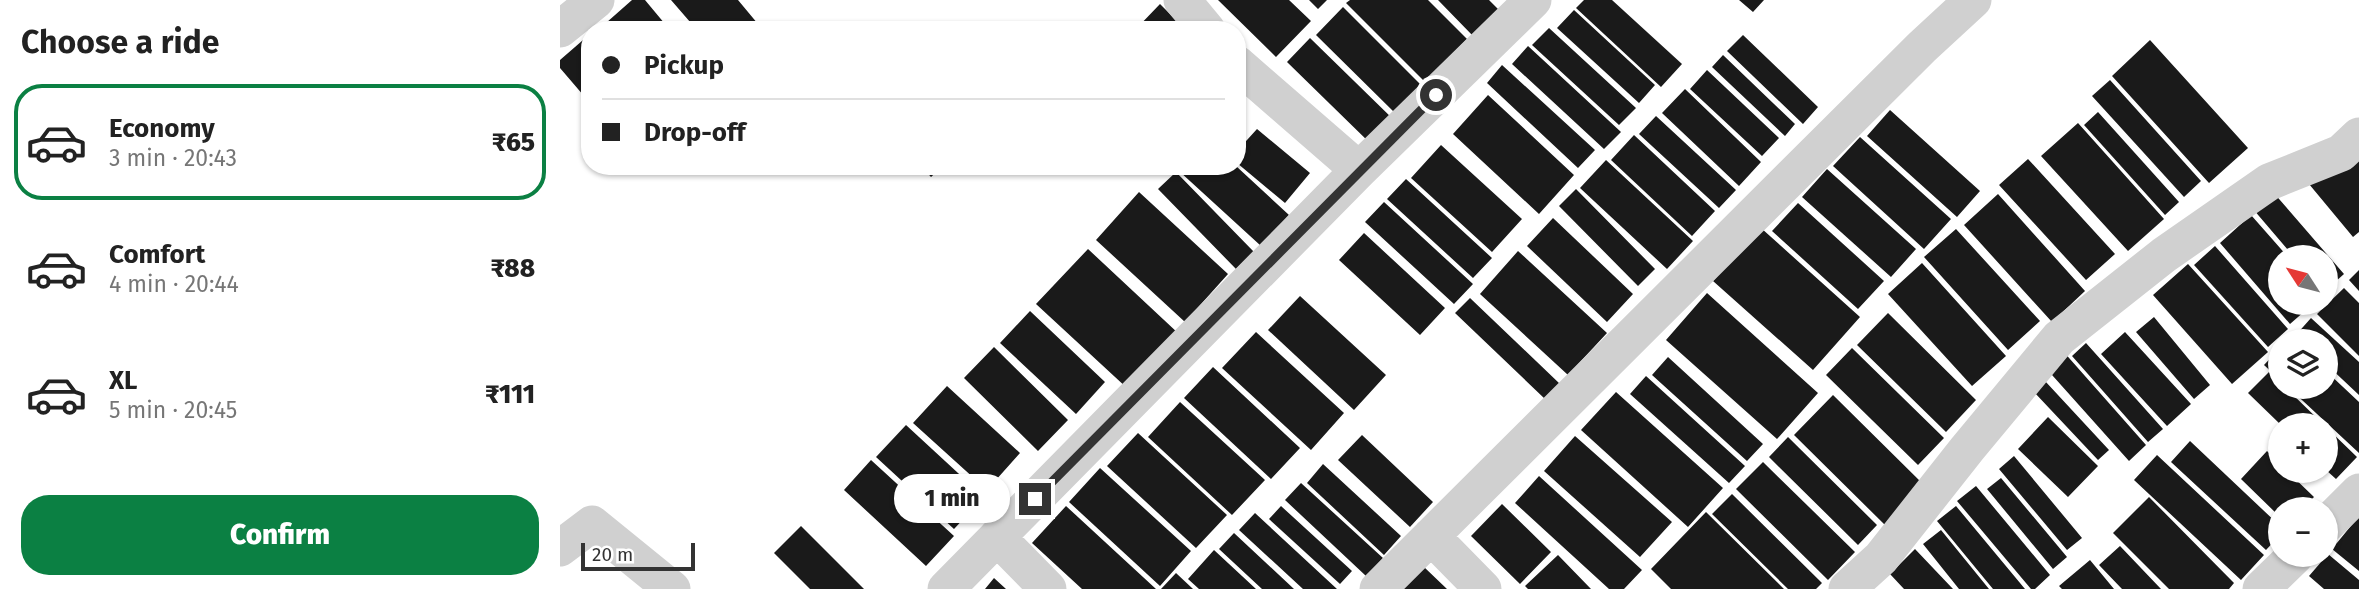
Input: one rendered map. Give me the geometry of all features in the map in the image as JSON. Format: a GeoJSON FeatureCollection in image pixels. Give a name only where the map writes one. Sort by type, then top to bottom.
{"type":"FeatureCollection","features":[{"type":"Feature","properties":{"kind":"street"},"geometry":{"type":"LineString","coordinates":[[560,29],[596,0]]}},
{"type":"Feature","properties":{"kind":"street"},"geometry":{"type":"LineString","coordinates":[[1182,0],[1200,21]]}},
{"type":"Feature","properties":{"kind":"street"},"geometry":{"type":"LineString","coordinates":[[946,589],[1359,170],[1532,0]]}},
{"type":"Feature","properties":{"kind":"street"},"geometry":{"type":"LineString","coordinates":[[1378,589],[1922,47],[1973,0]]}},
{"type":"Feature","properties":{"kind":"street"},"geometry":{"type":"LineString","coordinates":[[1246,72],[1359,170]]}},
{"type":"Feature","properties":{"kind":"street"},"geometry":{"type":"LineString","coordinates":[[1847,589],[1881,558],[2059,338],[2164,255],[2269,182],[2341,153],[2359,136]]}},
{"type":"Feature","properties":{"kind":"street"},"geometry":{"type":"LineString","coordinates":[[2338,513],[2359,492]]}},
{"type":"Feature","properties":{"kind":"street"},"geometry":{"type":"LineString","coordinates":[[560,548],[592,524],[672,589]]}},
{"type":"Feature","properties":{"kind":"street"},"geometry":{"type":"LineString","coordinates":[[1431,536],[1483,589]]}},
{"type":"Feature","properties":{"kind":"street"},"geometry":{"type":"LineString","coordinates":[[997,537],[1048,589]]}},
{"type":"Feature","properties":{"kind":"street"},"geometry":{"type":"LineString","coordinates":[[2261,589],[2283,567]]}},
{"type":"Feature","properties":{"kind":"building"},"geometry":{"type":"Polygon","coordinates":[[[632,0],[645,0],[662,21],[608,21],[632,0]]]}},
{"type":"Feature","properties":{"kind":"building"},"geometry":{"type":"Polygon","coordinates":[[[671,0],[738,0],[756,21],[689,21],[671,0]]]}},
{"type":"Feature","properties":{"kind":"building"},"geometry":{"type":"Polygon","coordinates":[[[1218,0],[1289,0],[1311,21],[1276,57],[1246,28],[1246,21],[1239,21],[1218,0]]]}},
{"type":"Feature","properties":{"kind":"building"},"geometry":{"type":"Polygon","coordinates":[[[1309,0],[1327,0],[1318,9],[1309,0]]]}},
{"type":"Feature","properties":{"kind":"building"},"geometry":{"type":"Polygon","coordinates":[[[1350,0],[1428,0],[1467,39],[1425,82],[1346,3],[1350,0]]]}},
{"type":"Feature","properties":{"kind":"building"},"geometry":{"type":"Polygon","coordinates":[[[1438,0],[1489,0],[1499,10],[1473,36],[1438,0]]]}},
{"type":"Feature","properties":{"kind":"building"},"geometry":{"type":"Polygon","coordinates":[[[1584,0],[1612,0],[1682,64],[1661,87],[1576,8],[1584,0]]]}},
{"type":"Feature","properties":{"kind":"building"},"geometry":{"type":"Polygon","coordinates":[[[1739,0],[1764,0],[1753,12],[1739,0]]]}},
{"type":"Feature","properties":{"kind":"building"},"geometry":{"type":"Polygon","coordinates":[[[1160,4],[1177,21],[1144,21],[1160,4]]]}},
{"type":"Feature","properties":{"kind":"building"},"geometry":{"type":"Polygon","coordinates":[[[1343,7],[1422,86],[1395,113],[1316,35],[1343,7]]]}},
{"type":"Feature","properties":{"kind":"building"},"geometry":{"type":"Polygon","coordinates":[[[1574,10],[1655,85],[1639,103],[1557,28],[1574,10]]]}},
{"type":"Feature","properties":{"kind":"building"},"geometry":{"type":"Polygon","coordinates":[[[1549,28],[1636,108],[1619,125],[1532,45],[1549,28]]]}},
{"type":"Feature","properties":{"kind":"building"},"geometry":{"type":"Polygon","coordinates":[[[1743,35],[1818,107],[1803,124],[1727,51],[1743,35]]]}},
{"type":"Feature","properties":{"kind":"building"},"geometry":{"type":"Polygon","coordinates":[[[1310,38],[1396,122],[1373,146],[1287,62],[1310,38]]]}},
{"type":"Feature","properties":{"kind":"building"},"geometry":{"type":"Polygon","coordinates":[[[2150,40],[2248,148],[2209,183],[2112,76],[2150,40]]]}},
{"type":"Feature","properties":{"kind":"building"},"geometry":{"type":"Polygon","coordinates":[[[581,42],[581,92],[560,68],[560,60],[581,42]]]}},
{"type":"Feature","properties":{"kind":"building"},"geometry":{"type":"Polygon","coordinates":[[[1528,46],[1621,132],[1604,149],[1512,64],[1528,46]]]}},
{"type":"Feature","properties":{"kind":"building"},"geometry":{"type":"Polygon","coordinates":[[[1723,55],[1795,124],[1785,136],[1712,67],[1723,55]]]}},
{"type":"Feature","properties":{"kind":"building"},"geometry":{"type":"Polygon","coordinates":[[[1502,65],[1595,150],[1578,168],[1487,83],[1502,65]]]}},
{"type":"Feature","properties":{"kind":"building"},"geometry":{"type":"Polygon","coordinates":[[[1707,70],[1779,138],[1762,156],[1690,89],[1707,70]]]}},
{"type":"Feature","properties":{"kind":"building"},"geometry":{"type":"Polygon","coordinates":[[[2110,80],[2201,181],[2184,197],[2092,96],[2110,80]]]}},
{"type":"Feature","properties":{"kind":"building"},"geometry":{"type":"Polygon","coordinates":[[[1685,89],[1761,162],[1739,186],[1662,113],[1685,89]]]}},
{"type":"Feature","properties":{"kind":"building"},"geometry":{"type":"Polygon","coordinates":[[[1488,95],[1574,175],[1539,214],[1453,134],[1488,95]]]}},
{"type":"Feature","properties":{"kind":"building"},"geometry":{"type":"Polygon","coordinates":[[[1890,110],[1980,191],[1957,217],[1867,136],[1890,110]]]}},
{"type":"Feature","properties":{"kind":"building"},"geometry":{"type":"Polygon","coordinates":[[[2098,112],[2179,202],[2165,215],[2084,125],[2098,112]]]}},
{"type":"Feature","properties":{"kind":"building"},"geometry":{"type":"Polygon","coordinates":[[[1656,116],[1736,190],[1719,208],[1639,134],[1656,116]]]}},
{"type":"Feature","properties":{"kind":"building"},"geometry":{"type":"Polygon","coordinates":[[[2078,123],[2164,219],[2128,251],[2041,156],[2078,123]]]}},
{"type":"Feature","properties":{"kind":"building"},"geometry":{"type":"Polygon","coordinates":[[[1257,129],[1310,173],[1285,203],[1246,170],[1246,141],[1257,129]]]}},
{"type":"Feature","properties":{"kind":"building"},"geometry":{"type":"Polygon","coordinates":[[[1634,135],[1715,211],[1692,236],[1611,160],[1634,135]]]}},
{"type":"Feature","properties":{"kind":"building"},"geometry":{"type":"Polygon","coordinates":[[[1860,137],[1951,219],[1924,249],[1833,166],[1860,137]]]}},
{"type":"Feature","properties":{"kind":"building"},"geometry":{"type":"Polygon","coordinates":[[[1441,145],[1522,219],[1492,252],[1411,178],[1441,145]]]}},
{"type":"Feature","properties":{"kind":"building"},"geometry":{"type":"Polygon","coordinates":[[[2359,151],[2359,232],[2353,237],[2309,184],[2359,151]]]}},
{"type":"Feature","properties":{"kind":"building"},"geometry":{"type":"Polygon","coordinates":[[[2028,159],[2115,254],[2086,280],[1999,185],[2028,159]]]}},
{"type":"Feature","properties":{"kind":"building"},"geometry":{"type":"Polygon","coordinates":[[[1606,160],[1693,241],[1667,269],[1580,188],[1606,160]]]}},
{"type":"Feature","properties":{"kind":"building"},"geometry":{"type":"Polygon","coordinates":[[[1827,169],[1916,249],[1891,277],[1802,197],[1827,169]]]}},
{"type":"Feature","properties":{"kind":"building"},"geometry":{"type":"Polygon","coordinates":[[[1173,175],[1179,175],[1254,252],[1236,269],[1158,189],[1173,175]]]}},
{"type":"Feature","properties":{"kind":"building"},"geometry":{"type":"Polygon","coordinates":[[[1183,175],[1246,175],[1289,215],[1261,246],[1183,175]]]}},
{"type":"Feature","properties":{"kind":"building"},"geometry":{"type":"Polygon","coordinates":[[[1406,179],[1492,258],[1473,278],[1387,199],[1406,179]]]}},
{"type":"Feature","properties":{"kind":"building"},"geometry":{"type":"Polygon","coordinates":[[[1576,189],[1655,269],[1638,286],[1559,206],[1576,189]]]}},
{"type":"Feature","properties":{"kind":"building"},"geometry":{"type":"Polygon","coordinates":[[[1139,192],[1228,274],[1185,322],[1096,240],[1139,192]]]}},
{"type":"Feature","properties":{"kind":"building"},"geometry":{"type":"Polygon","coordinates":[[[2273,192],[2319,245],[2284,245],[2253,209],[2273,192]]]}},
{"type":"Feature","properties":{"kind":"building"},"geometry":{"type":"Polygon","coordinates":[[[1998,194],[2085,291],[2052,322],[1964,225],[1998,194]]]}},
{"type":"Feature","properties":{"kind":"building"},"geometry":{"type":"Polygon","coordinates":[[[1384,202],[1473,284],[1454,304],[1365,222],[1384,202]]]}},
{"type":"Feature","properties":{"kind":"building"},"geometry":{"type":"Polygon","coordinates":[[[1798,203],[1884,281],[1858,309],[1772,231],[1798,203]]]}},
{"type":"Feature","properties":{"kind":"building"},"geometry":{"type":"Polygon","coordinates":[[[2251,215],[2277,245],[2268,245],[2268,299],[2220,243],[2251,215]]]}},
{"type":"Feature","properties":{"kind":"building"},"geometry":{"type":"Polygon","coordinates":[[[1553,218],[1633,294],[1607,322],[1527,246],[1553,218]]]}},
{"type":"Feature","properties":{"kind":"building"},"geometry":{"type":"Polygon","coordinates":[[[1761,228],[1860,317],[1813,370],[1713,281],[1761,228]]]}},
{"type":"Feature","properties":{"kind":"building"},"geometry":{"type":"Polygon","coordinates":[[[1956,229],[2040,321],[2008,350],[1924,257],[1956,229]]]}},
{"type":"Feature","properties":{"kind":"building"},"geometry":{"type":"Polygon","coordinates":[[[1364,233],[1445,308],[1420,335],[1339,260],[1364,233]]]}},
{"type":"Feature","properties":{"kind":"building"},"geometry":{"type":"Polygon","coordinates":[[[2215,246],[2268,306],[2268,315],[2276,315],[2288,329],[2268,329],[2268,347],[2194,265],[2215,246]]]}},
{"type":"Feature","properties":{"kind":"building"},"geometry":{"type":"Polygon","coordinates":[[[1088,249],[1179,334],[1128,389],[1036,304],[1088,249]]]}},
{"type":"Feature","properties":{"kind":"building"},"geometry":{"type":"Polygon","coordinates":[[[1518,251],[1607,333],[1568,375],[1480,294],[1518,251]]]}},
{"type":"Feature","properties":{"kind":"building"},"geometry":{"type":"Polygon","coordinates":[[[1922,263],[2006,356],[1972,386],[1888,294],[1922,263]]]}},
{"type":"Feature","properties":{"kind":"building"},"geometry":{"type":"Polygon","coordinates":[[[2188,264],[2268,352],[2232,384],[2153,295],[2188,264]]]}},
{"type":"Feature","properties":{"kind":"building"},"geometry":{"type":"Polygon","coordinates":[[[2338,267],[2344,274],[2338,279],[2338,267]]]}},
{"type":"Feature","properties":{"kind":"building"},"geometry":{"type":"Polygon","coordinates":[[[2359,270],[2359,291],[2349,280],[2359,270]]]}},
{"type":"Feature","properties":{"kind":"building"},"geometry":{"type":"Polygon","coordinates":[[[2344,288],[2359,303],[2359,356],[2338,335],[2338,329],[2332,329],[2318,315],[2338,315],[2338,294],[2344,288]]]}},
{"type":"Feature","properties":{"kind":"building"},"geometry":{"type":"Polygon","coordinates":[[[1707,293],[1818,393],[1777,439],[1666,340],[1707,293]]]}},
{"type":"Feature","properties":{"kind":"building"},"geometry":{"type":"Polygon","coordinates":[[[1300,296],[1386,375],[1354,410],[1268,330],[1300,296]]]}},
{"type":"Feature","properties":{"kind":"building"},"geometry":{"type":"Polygon","coordinates":[[[1470,298],[1560,384],[1545,399],[1455,313],[1470,298]]]}},
{"type":"Feature","properties":{"kind":"building"},"geometry":{"type":"Polygon","coordinates":[[[1030,311],[1105,382],[1076,414],[1000,343],[1030,311]]]}},
{"type":"Feature","properties":{"kind":"building"},"geometry":{"type":"Polygon","coordinates":[[[1888,313],[1976,400],[1946,432],[1857,345],[1888,313]]]}},
{"type":"Feature","properties":{"kind":"building"},"geometry":{"type":"Polygon","coordinates":[[[2282,315],[2300,315],[2290,324],[2282,315]]]}},
{"type":"Feature","properties":{"kind":"building"},"geometry":{"type":"Polygon","coordinates":[[[2154,317],[2210,385],[2194,399],[2136,332],[2154,317]]]}},
{"type":"Feature","properties":{"kind":"building"},"geometry":{"type":"Polygon","coordinates":[[[2311,318],[2323,329],[2301,329],[2311,318]]]}},
{"type":"Feature","properties":{"kind":"building"},"geometry":{"type":"Polygon","coordinates":[[[1256,332],[1344,413],[1311,450],[1222,368],[1256,332]]]}},
{"type":"Feature","properties":{"kind":"building"},"geometry":{"type":"Polygon","coordinates":[[[2125,332],[2191,404],[2167,426],[2101,354],[2125,332]]]}},
{"type":"Feature","properties":{"kind":"building"},"geometry":{"type":"Polygon","coordinates":[[[2086,343],[2163,429],[2148,442],[2072,356],[2086,343]]]}},
{"type":"Feature","properties":{"kind":"building"},"geometry":{"type":"Polygon","coordinates":[[[2338,343],[2359,362],[2359,395],[2338,375],[2338,343]]]}},
{"type":"Feature","properties":{"kind":"building"},"geometry":{"type":"Polygon","coordinates":[[[994,347],[1068,420],[1038,451],[964,378],[994,347]]]}},
{"type":"Feature","properties":{"kind":"building"},"geometry":{"type":"Polygon","coordinates":[[[1852,348],[1944,438],[1918,465],[1826,375],[1852,348]]]}},
{"type":"Feature","properties":{"kind":"building"},"geometry":{"type":"Polygon","coordinates":[[[2062,350],[2146,445],[2129,461],[2044,366],[2062,350]]]}},
{"type":"Feature","properties":{"kind":"building"},"geometry":{"type":"Polygon","coordinates":[[[1668,357],[1763,444],[1747,461],[1652,375],[1668,357]]]}},
{"type":"Feature","properties":{"kind":"building"},"geometry":{"type":"Polygon","coordinates":[[[1213,367],[1300,448],[1271,479],[1184,398],[1213,367]]]}},
{"type":"Feature","properties":{"kind":"building"},"geometry":{"type":"Polygon","coordinates":[[[2268,373],[2268,399],[2297,399],[2312,413],[2269,413],[2248,393],[2268,373]]]}},
{"type":"Feature","properties":{"kind":"building"},"geometry":{"type":"Polygon","coordinates":[[[1646,376],[1745,466],[1729,483],[1630,394],[1646,376]]]}},
{"type":"Feature","properties":{"kind":"building"},"geometry":{"type":"Polygon","coordinates":[[[2045,381],[2109,450],[2098,460],[2034,392],[2045,381]]]}},
{"type":"Feature","properties":{"kind":"building"},"geometry":{"type":"Polygon","coordinates":[[[2338,382],[2359,402],[2359,453],[2338,433],[2338,413],[2316,413],[2301,399],[2338,399],[2338,382]]]}},
{"type":"Feature","properties":{"kind":"building"},"geometry":{"type":"Polygon","coordinates":[[[947,386],[1020,453],[987,490],[913,423],[947,386]]]}},
{"type":"Feature","properties":{"kind":"building"},"geometry":{"type":"Polygon","coordinates":[[[1616,392],[1723,488],[1688,527],[1581,430],[1616,392]]]}},
{"type":"Feature","properties":{"kind":"building"},"geometry":{"type":"Polygon","coordinates":[[[1833,395],[1924,485],[1885,525],[1794,435],[1833,395]]]}},
{"type":"Feature","properties":{"kind":"building"},"geometry":{"type":"Polygon","coordinates":[[[1180,402],[1265,480],[1232,515],[1148,437],[1180,402]]]}},
{"type":"Feature","properties":{"kind":"building"},"geometry":{"type":"Polygon","coordinates":[[[2048,417],[2098,466],[2068,497],[2018,449],[2048,417]]]}},
{"type":"Feature","properties":{"kind":"building"},"geometry":{"type":"Polygon","coordinates":[[[906,425],[984,497],[954,529],[876,457],[906,425]]]}},
{"type":"Feature","properties":{"kind":"building"},"geometry":{"type":"Polygon","coordinates":[[[1138,433],[1227,515],[1196,548],[1107,466],[1138,433]]]}},
{"type":"Feature","properties":{"kind":"building"},"geometry":{"type":"Polygon","coordinates":[[[1362,435],[1433,502],[1410,527],[1338,460],[1362,435]]]}},
{"type":"Feature","properties":{"kind":"building"},"geometry":{"type":"Polygon","coordinates":[[[1575,436],[1672,522],[1640,557],[1544,471],[1575,436]]]}},
{"type":"Feature","properties":{"kind":"building"},"geometry":{"type":"Polygon","coordinates":[[[1788,437],[1877,525],[1858,545],[1769,457],[1788,437]]]}},
{"type":"Feature","properties":{"kind":"building"},"geometry":{"type":"Polygon","coordinates":[[[2338,439],[2357,457],[2338,477],[2338,439]]]}},
{"type":"Feature","properties":{"kind":"building"},"geometry":{"type":"Polygon","coordinates":[[[2190,441],[2268,515],[2268,548],[2266,550],[2171,462],[2190,441]]]}},
{"type":"Feature","properties":{"kind":"building"},"geometry":{"type":"Polygon","coordinates":[[[2267,451],[2268,483],[2299,483],[2314,497],[2268,497],[2268,505],[2241,479],[2267,451]]]}},
{"type":"Feature","properties":{"kind":"building"},"geometry":{"type":"Polygon","coordinates":[[[2157,455],[2264,555],[2241,580],[2134,480],[2157,455]]]}},
{"type":"Feature","properties":{"kind":"building"},"geometry":{"type":"Polygon","coordinates":[[[2014,456],[2082,538],[2067,550],[1999,469],[2014,456]]]}},
{"type":"Feature","properties":{"kind":"building"},"geometry":{"type":"Polygon","coordinates":[[[871,460],[954,536],[926,566],[844,490],[871,460]]]}},
{"type":"Feature","properties":{"kind":"building"},"geometry":{"type":"Polygon","coordinates":[[[1763,462],[1855,552],[1828,580],[1736,489],[1763,462]]]}},
{"type":"Feature","properties":{"kind":"building"},"geometry":{"type":"Polygon","coordinates":[[[1323,464],[1401,536],[1384,555],[1307,483],[1323,464]]]}},
{"type":"Feature","properties":{"kind":"building"},"geometry":{"type":"Polygon","coordinates":[[[1100,468],[1191,551],[1160,586],[1069,502],[1100,468]]]}},
{"type":"Feature","properties":{"kind":"building"},"geometry":{"type":"Polygon","coordinates":[[[1539,476],[1642,570],[1624,589],[1609,589],[1515,503],[1539,476]]]}},
{"type":"Feature","properties":{"kind":"building"},"geometry":{"type":"Polygon","coordinates":[[[2001,478],[2067,557],[2053,569],[1987,489],[2001,478]]]}},
{"type":"Feature","properties":{"kind":"building"},"geometry":{"type":"Polygon","coordinates":[[[1301,483],[1383,558],[1366,576],[1285,500],[1301,483]]]}},
{"type":"Feature","properties":{"kind":"building"},"geometry":{"type":"Polygon","coordinates":[[[1976,486],[2050,575],[2035,589],[2031,589],[1957,501],[1976,486]]]}},
{"type":"Feature","properties":{"kind":"building"},"geometry":{"type":"Polygon","coordinates":[[[1732,494],[1822,583],[1816,589],[1788,589],[1712,514],[1732,494]]]}},
{"type":"Feature","properties":{"kind":"building"},"geometry":{"type":"Polygon","coordinates":[[[2149,497],[2234,583],[2229,589],[2169,589],[2113,533],[2149,497]]]}},
{"type":"Feature","properties":{"kind":"building"},"geometry":{"type":"Polygon","coordinates":[[[1502,504],[1551,552],[1520,584],[1471,536],[1502,504]]]}},
{"type":"Feature","properties":{"kind":"building"},"geometry":{"type":"Polygon","coordinates":[[[1066,506],[1156,589],[1082,589],[1032,543],[1066,506]]]}},
{"type":"Feature","properties":{"kind":"building"},"geometry":{"type":"Polygon","coordinates":[[[1281,506],[1352,571],[1340,584],[1269,519],[1281,506]]]}},
{"type":"Feature","properties":{"kind":"building"},"geometry":{"type":"Polygon","coordinates":[[[1956,506],[2025,589],[1993,589],[1937,521],[1956,506]]]}},
{"type":"Feature","properties":{"kind":"building"},"geometry":{"type":"Polygon","coordinates":[[[1706,512],[1784,589],[1671,589],[1651,569],[1706,512]]]}},
{"type":"Feature","properties":{"kind":"building"},"geometry":{"type":"Polygon","coordinates":[[[1255,513],[1337,589],[1303,589],[1239,530],[1255,513]]]}},
{"type":"Feature","properties":{"kind":"building"},"geometry":{"type":"Polygon","coordinates":[[[2359,516],[2359,571],[2338,554],[2338,542],[2359,516]]]}},
{"type":"Feature","properties":{"kind":"building"},"geometry":{"type":"Polygon","coordinates":[[[801,526],[864,589],[810,589],[774,553],[801,526]]]}},
{"type":"Feature","properties":{"kind":"building"},"geometry":{"type":"Polygon","coordinates":[[[1941,530],[1989,589],[1959,589],[1923,544],[1941,530]]]}},
{"type":"Feature","properties":{"kind":"building"},"geometry":{"type":"Polygon","coordinates":[[[1234,533],[1294,589],[1262,589],[1219,549],[1234,533]]]}},
{"type":"Feature","properties":{"kind":"building"},"geometry":{"type":"Polygon","coordinates":[[[2120,546],[2161,589],[2122,589],[2099,565],[2120,546]]]}},
{"type":"Feature","properties":{"kind":"building"},"geometry":{"type":"Polygon","coordinates":[[[1915,549],[1953,589],[1904,589],[1890,574],[1915,549]]]}},
{"type":"Feature","properties":{"kind":"building"},"geometry":{"type":"Polygon","coordinates":[[[1214,550],[1256,589],[1199,589],[1188,579],[1214,550]]]}},
{"type":"Feature","properties":{"kind":"building"},"geometry":{"type":"Polygon","coordinates":[[[1558,555],[1591,589],[1528,589],[1525,586],[1558,555]]]}},
{"type":"Feature","properties":{"kind":"building"},"geometry":{"type":"Polygon","coordinates":[[[2090,560],[2114,589],[2062,589],[2059,586],[2090,560]]]}},
{"type":"Feature","properties":{"kind":"building"},"geometry":{"type":"Polygon","coordinates":[[[2338,562],[2359,580],[2359,589],[2324,589],[2309,576],[2317,567],[2338,567],[2338,562]]]}},
{"type":"Feature","properties":{"kind":"building"},"geometry":{"type":"Polygon","coordinates":[[[1424,567],[1447,589],[1403,589],[1424,567]]]}},
{"type":"Feature","properties":{"kind":"building"},"geometry":{"type":"Polygon","coordinates":[[[1176,573],[1193,589],[1161,589],[1176,573]]]}},
{"type":"Feature","properties":{"kind":"building"},"geometry":{"type":"Polygon","coordinates":[[[994,578],[1006,589],[985,589],[994,578]]]}},
{"type":"Feature","properties":{"kind":"route"},"geometry":{"type":"LineString","coordinates":[[1035,499],[1436,95]]}}]}
